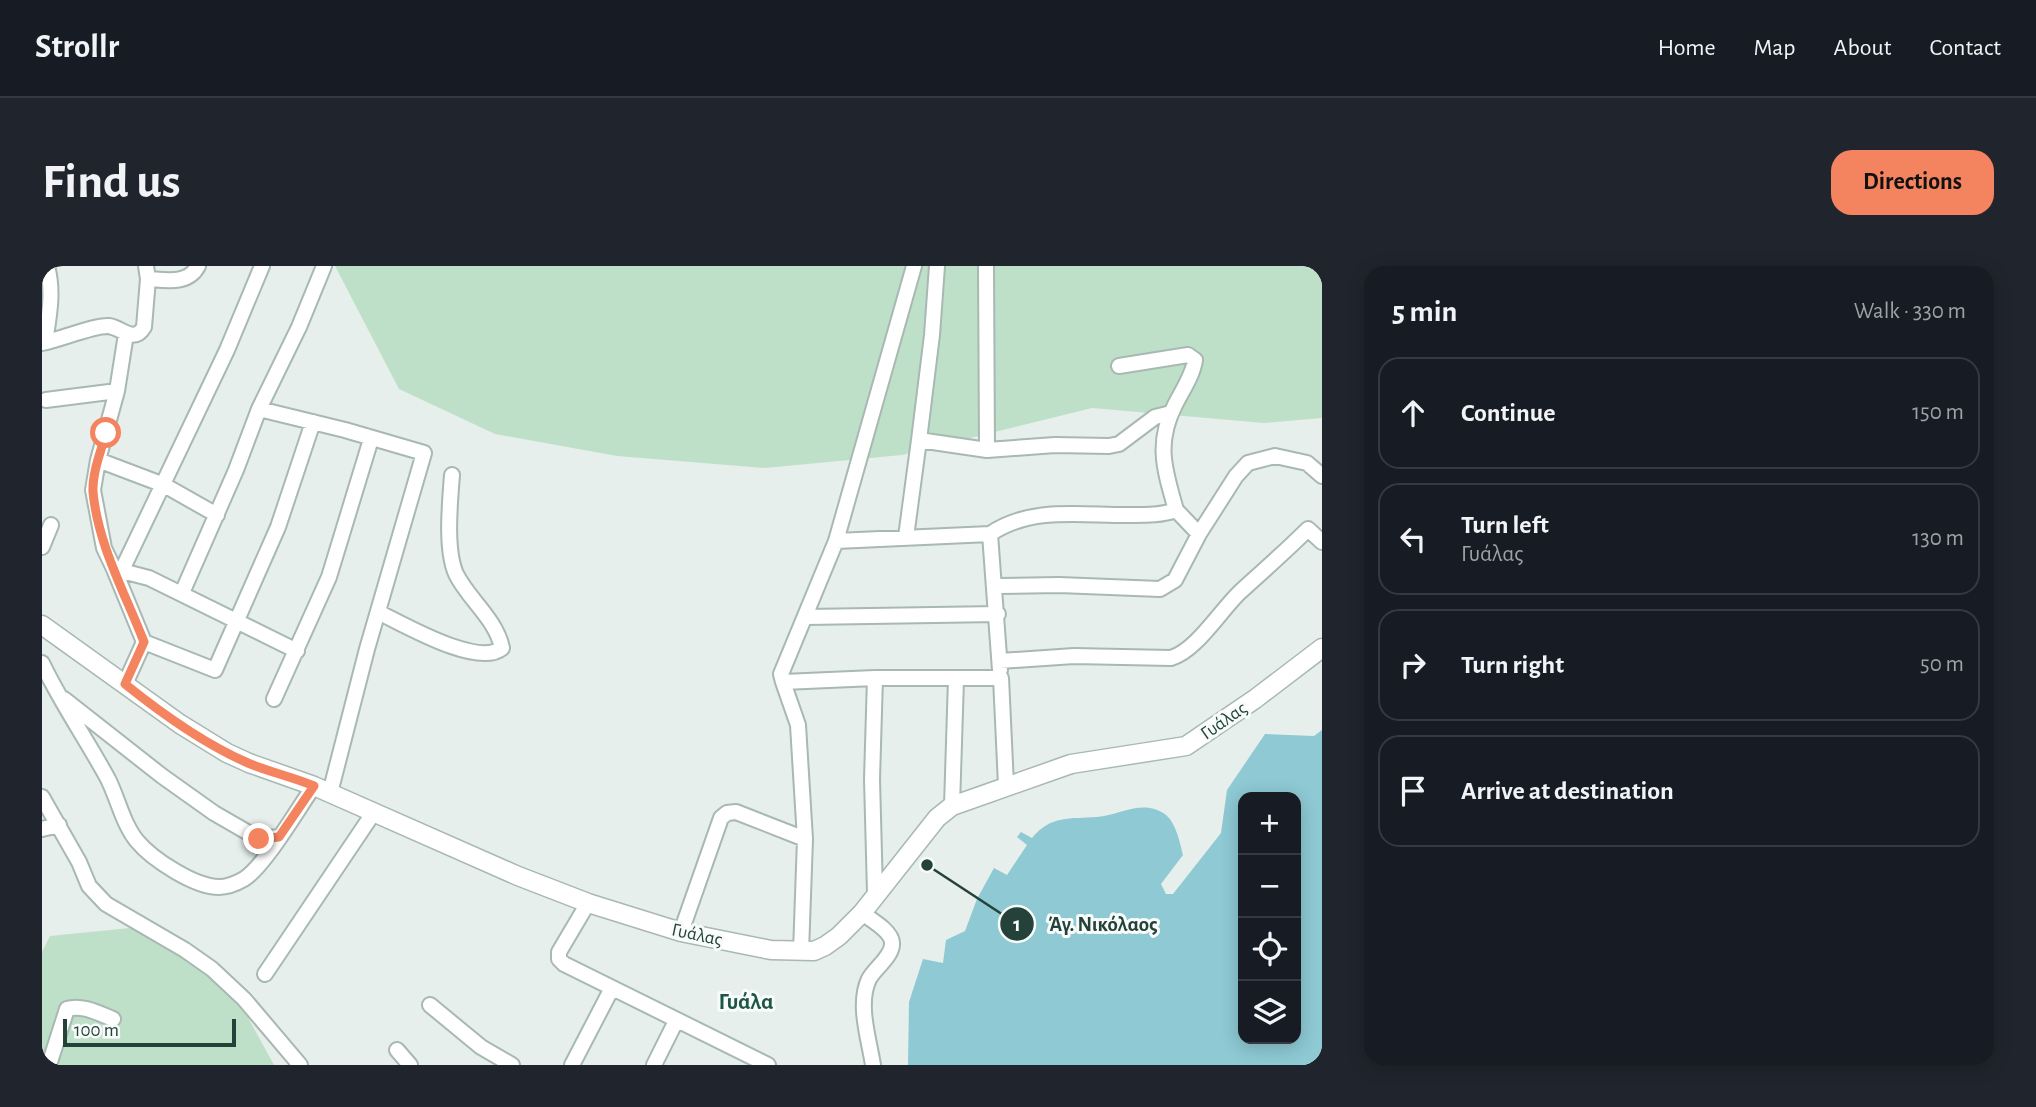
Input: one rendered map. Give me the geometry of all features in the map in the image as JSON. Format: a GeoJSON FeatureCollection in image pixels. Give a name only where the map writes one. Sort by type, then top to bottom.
{"type":"FeatureCollection","features":[{"type":"Feature","properties":{"kind":"street"},"geometry":{"type":"LineString","coordinates":[[47,266],[51,299],[43,342],[107,326],[135,335],[144,327],[147,273],[180,280],[190,277],[198,266]]}},
{"type":"Feature","properties":{"kind":"street"},"geometry":{"type":"LineString","coordinates":[[118,569],[164,485],[227,350],[262,266]]}},
{"type":"Feature","properties":{"kind":"street"},"geometry":{"type":"LineString","coordinates":[[182,593],[236,470],[259,409],[299,327],[324,266]]}},
{"type":"Feature","properties":{"kind":"street"},"geometry":{"type":"LineString","coordinates":[[801,951],[805,839],[798,725],[781,674],[836,541],[914,266]]}},
{"type":"Feature","properties":{"kind":"street"},"geometry":{"type":"LineString","coordinates":[[906,537],[932,335],[937,266]]}},
{"type":"Feature","properties":{"kind":"street"},"geometry":{"type":"LineString","coordinates":[[986,266],[987,450]]}},
{"type":"Feature","properties":{"kind":"street"},"geometry":{"type":"LineString","coordinates":[[125,684],[144,642],[118,569],[104,548],[93,490],[98,460],[117,391],[126,334]]}},
{"type":"Feature","properties":{"kind":"street"},"geometry":{"type":"LineString","coordinates":[[1119,366],[1188,355],[1193,357],[1195,366],[1171,413],[1162,450],[1163,464],[1176,510],[1199,534]]}},
{"type":"Feature","properties":{"kind":"street"},"geometry":{"type":"LineString","coordinates":[[46,400],[117,391]]}},
{"type":"Feature","properties":{"kind":"street"},"geometry":{"type":"LineString","coordinates":[[42,663],[58,696],[108,779],[131,833],[152,856],[193,880],[216,887],[226,887],[246,878],[260,865],[279,837],[322,789],[378,612],[424,453],[259,409]]}},
{"type":"Feature","properties":{"kind":"street"},"geometry":{"type":"LineString","coordinates":[[919,440],[987,450],[1119,444],[1155,417],[1171,413]]}},
{"type":"Feature","properties":{"kind":"street"},"geometry":{"type":"LineString","coordinates":[[144,642],[215,670],[278,527],[313,422]]}},
{"type":"Feature","properties":{"kind":"street"},"geometry":{"type":"LineString","coordinates":[[274,699],[329,577],[371,439]]}},
{"type":"Feature","properties":{"kind":"street"},"geometry":{"type":"LineString","coordinates":[[996,586],[1059,585],[1160,589],[1175,580],[1199,534],[1236,475],[1248,463],[1275,456],[1307,463],[1322,475]]}},
{"type":"Feature","properties":{"kind":"street"},"geometry":{"type":"LineString","coordinates":[[98,460],[164,485],[217,514]]}},
{"type":"Feature","properties":{"kind":"street"},"geometry":{"type":"LineString","coordinates":[[378,612],[461,650],[485,654],[496,653],[502,648],[499,633],[456,573],[452,556],[449,505],[452,475]]}},
{"type":"Feature","properties":{"kind":"street"},"geometry":{"type":"LineString","coordinates":[[836,541],[990,534],[1014,521],[1055,513],[1133,515],[1176,510]]}},
{"type":"Feature","properties":{"kind":"street"},"geometry":{"type":"LineString","coordinates":[[42,547],[51,525]]}},
{"type":"Feature","properties":{"kind":"street"},"geometry":{"type":"LineString","coordinates":[[1000,661],[1074,656],[1171,658],[1182,655],[1234,598],[1308,529],[1322,542]]}},
{"type":"Feature","properties":{"kind":"street"},"geometry":{"type":"LineString","coordinates":[[990,534],[998,614],[1006,785]]}},
{"type":"Feature","properties":{"kind":"street"},"geometry":{"type":"LineString","coordinates":[[118,569],[149,578],[182,593],[297,651]]}},
{"type":"Feature","properties":{"kind":"street"},"geometry":{"type":"LineString","coordinates":[[806,617],[998,614]]}},
{"type":"Feature","properties":{"kind":"street","name":"Γυάλας"},"geometry":{"type":"LineString","coordinates":[[42,625],[180,724],[227,753],[249,763],[322,789],[519,876],[588,903],[681,932],[771,950],[801,951],[814,951],[839,936],[862,913],[875,893],[937,818],[952,806],[1071,764],[1186,746],[1255,699],[1322,648]]}},
{"type":"Feature","properties":{"kind":"street"},"geometry":{"type":"LineString","coordinates":[[783,682],[876,678],[1001,678]]}},
{"type":"Feature","properties":{"kind":"street"},"geometry":{"type":"LineString","coordinates":[[875,893],[872,779],[876,678]]}},
{"type":"Feature","properties":{"kind":"street"},"geometry":{"type":"LineString","coordinates":[[952,806],[956,679]]}},
{"type":"Feature","properties":{"kind":"street"},"geometry":{"type":"LineString","coordinates":[[58,696],[215,813],[259,839],[279,837]]}},
{"type":"Feature","properties":{"kind":"street"},"geometry":{"type":"LineString","coordinates":[[42,797],[89,886],[106,904],[212,969],[244,999],[300,1065]]}},
{"type":"Feature","properties":{"kind":"street"},"geometry":{"type":"LineString","coordinates":[[265,974],[373,812]]}},
{"type":"Feature","properties":{"kind":"street"},"geometry":{"type":"LineString","coordinates":[[681,932],[721,818],[727,813],[736,812],[805,839]]}},
{"type":"Feature","properties":{"kind":"street"},"geometry":{"type":"LineString","coordinates":[[42,829],[59,825]]}},
{"type":"Feature","properties":{"kind":"street"},"geometry":{"type":"LineString","coordinates":[[588,903],[559,952],[559,959],[564,964],[676,1021],[737,1059],[768,1065]]}},
{"type":"Feature","properties":{"kind":"street"},"geometry":{"type":"LineString","coordinates":[[862,913],[890,935],[893,943],[869,979],[864,995],[873,1065]]}},
{"type":"Feature","properties":{"kind":"street"},"geometry":{"type":"LineString","coordinates":[[572,1065],[612,988]]}},
{"type":"Feature","properties":{"kind":"street"},"geometry":{"type":"LineString","coordinates":[[430,1005],[481,1046],[512,1065]]}},
{"type":"Feature","properties":{"kind":"street"},"geometry":{"type":"LineString","coordinates":[[49,1065],[67,1009],[83,1008],[113,1019]]}},
{"type":"Feature","properties":{"kind":"street"},"geometry":{"type":"LineString","coordinates":[[654,1065],[676,1021]]}},
{"type":"Feature","properties":{"kind":"street"},"geometry":{"type":"LineString","coordinates":[[397,1050],[410,1065]]}},
{"type":"Feature","properties":{"kind":"green space"},"geometry":{"type":"Polygon","coordinates":[[[335,266],[1322,266],[1322,418],[1264,423],[1092,408],[902,455],[765,468],[617,456],[495,434],[399,389],[335,266]]]}},
{"type":"Feature","properties":{"kind":"green space"},"geometry":{"type":"Polygon","coordinates":[[[140,927],[234,992],[274,1065],[42,1065],[42,952],[50,936],[140,927]]]}},
{"type":"Feature","properties":{"kind":"water"},"geometry":{"type":"Polygon","coordinates":[[[1322,730],[1322,1065],[908,1065],[909,1002],[923,959],[943,963],[946,940],[965,931],[977,899],[994,868],[1007,875],[1027,845],[1017,837],[1021,832],[1032,838],[1046,825],[1070,818],[1106,816],[1141,808],[1158,810],[1172,823],[1183,855],[1161,884],[1166,894],[1173,894],[1221,833],[1227,790],[1265,734],[1314,736],[1322,730]]]}},
{"type":"Feature","properties":{"kind":"place","name":"Άγ. Νικόλαος"},"geometry":{"type":"Point","coordinates":[927,865]}},
{"type":"Feature","properties":{"kind":"district","name":"Γυάλα"},"geometry":{"type":"Point","coordinates":[746,1002]}},
{"type":"Feature","properties":{"kind":"route"},"geometry":{"type":"LineString","coordinates":[[106,433],[93,490],[104,548],[126,594],[144,642],[125,684],[180,724],[227,753],[314,786],[279,837],[259,839]]}}]}
